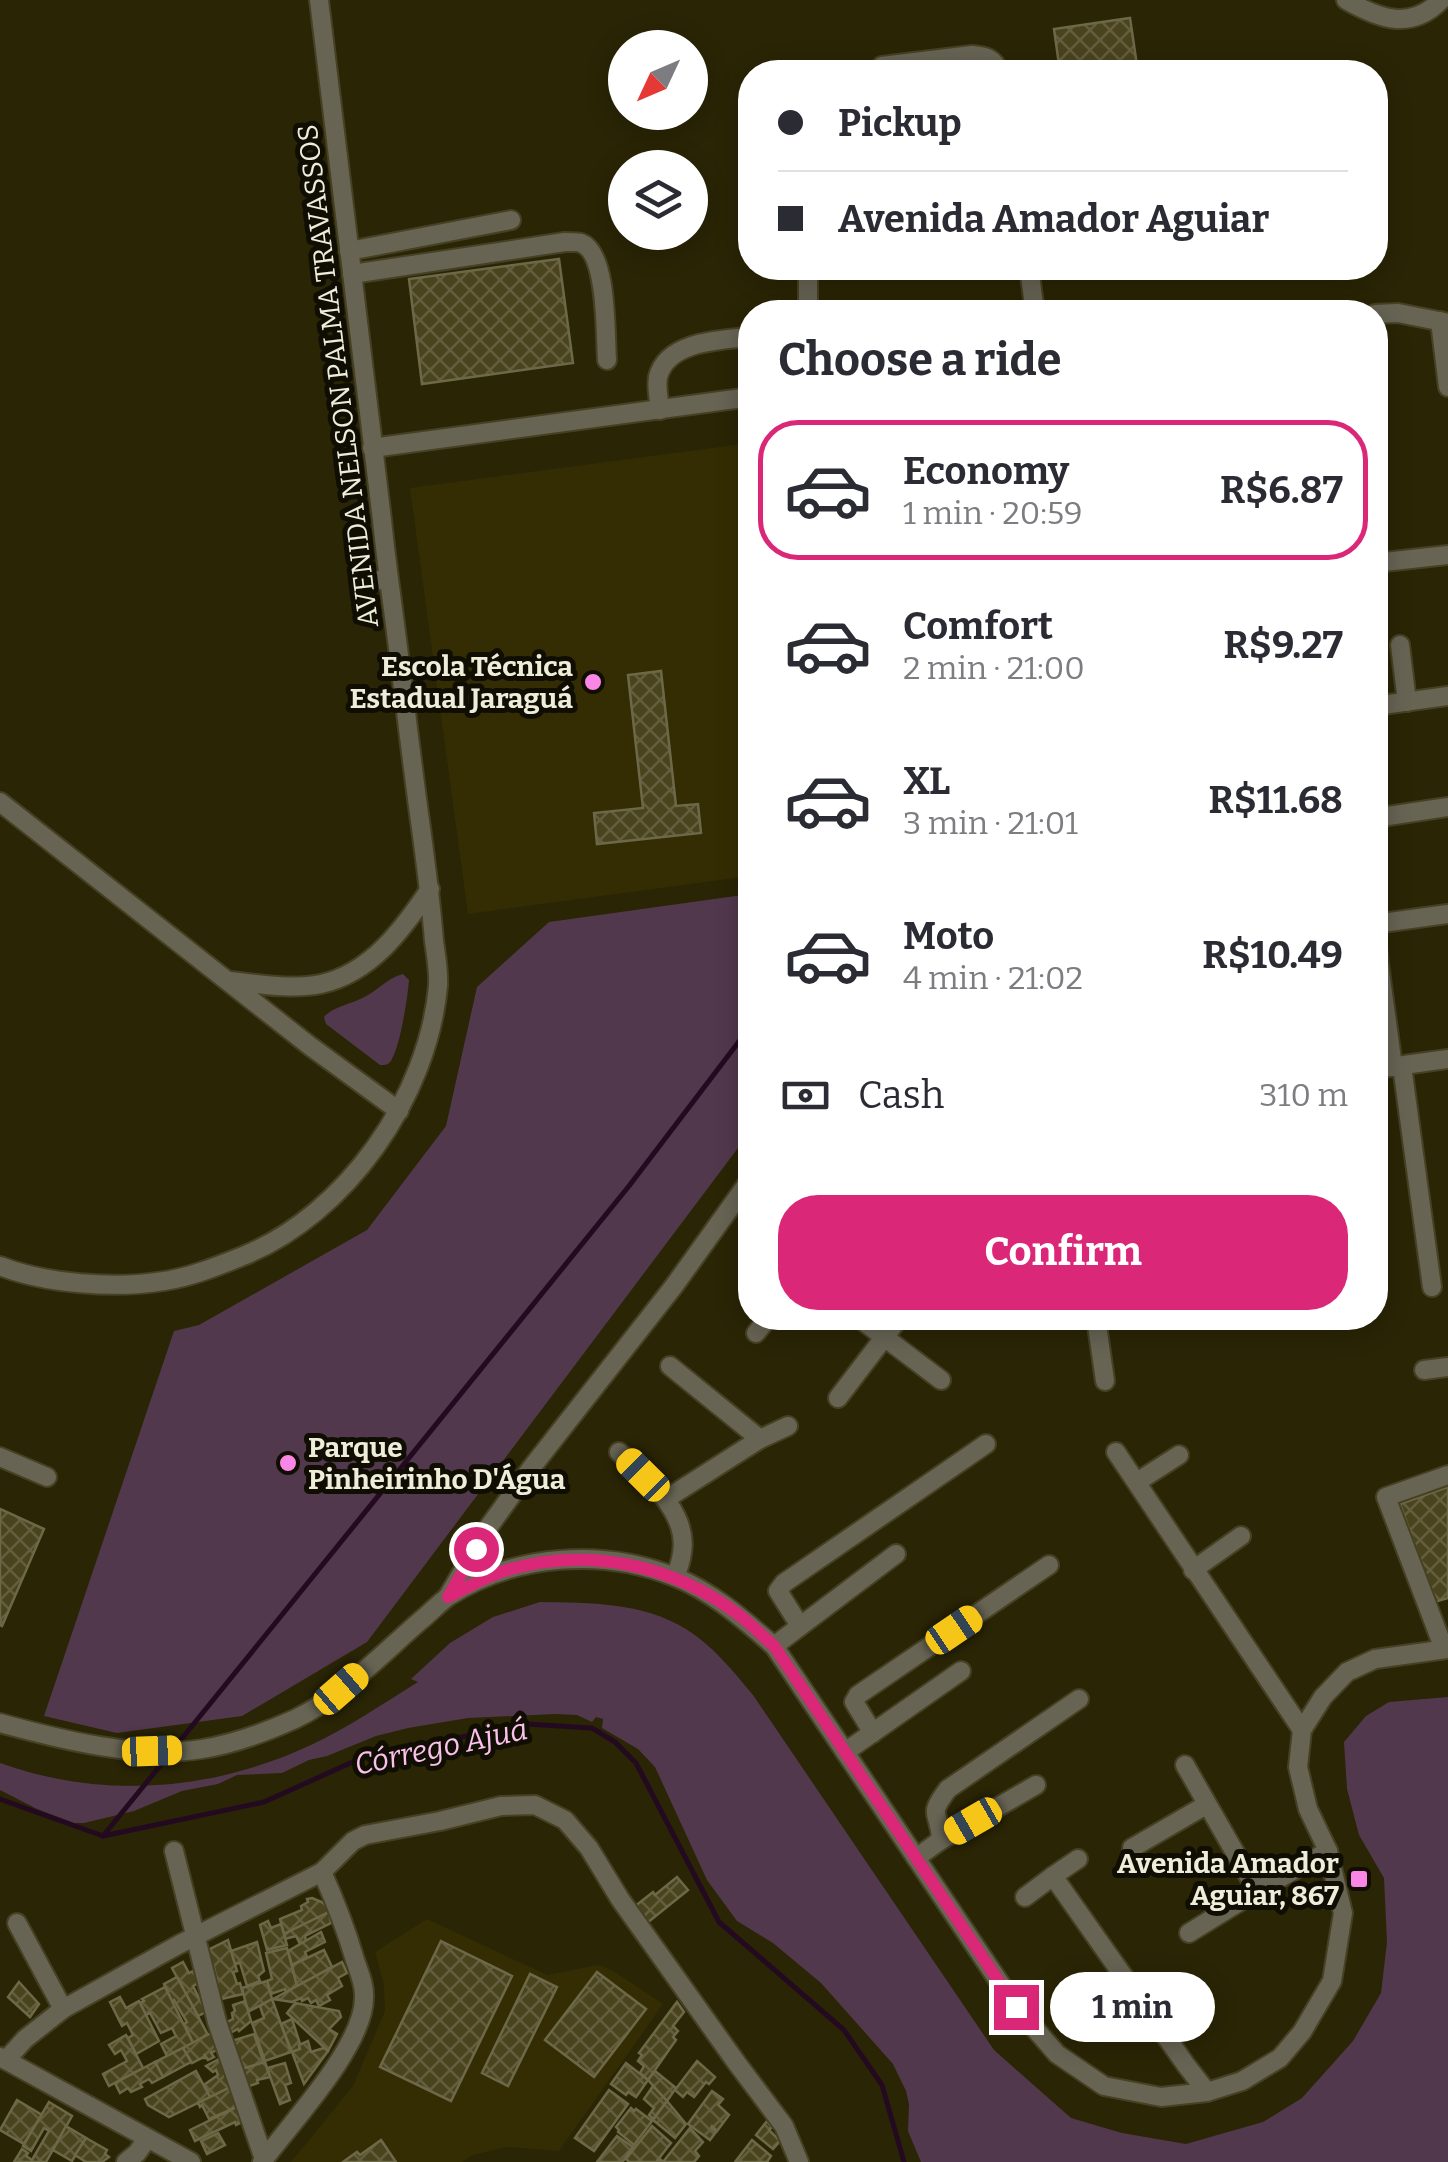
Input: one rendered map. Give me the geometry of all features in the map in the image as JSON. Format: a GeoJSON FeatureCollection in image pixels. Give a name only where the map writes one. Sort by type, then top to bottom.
{"type":"FeatureCollection","features":[{"type":"Feature","properties":{"kind":"street","name":"AVENIDA NELSON PALMA TRAVASSOS"},"geometry":{"type":"LineString","coordinates":[[0,1266],[25,1276],[127,1284],[165,1281],[268,1246],[318,1209],[352,1176],[399,1112],[424,1055],[438,984],[430,890],[387,579],[319,0]]}},
{"type":"Feature","properties":{"kind":"street"},"geometry":{"type":"LineString","coordinates":[[1346,0],[1386,18],[1412,20],[1441,0]]}},
{"type":"Feature","properties":{"kind":"street"},"geometry":{"type":"LineString","coordinates":[[927,60],[972,54],[994,60]]}},
{"type":"Feature","properties":{"kind":"street"},"geometry":{"type":"LineString","coordinates":[[349,251],[512,220]]}},
{"type":"Feature","properties":{"kind":"street"},"geometry":{"type":"LineString","coordinates":[[352,274],[580,242],[600,266],[607,360]]}},
{"type":"Feature","properties":{"kind":"street"},"geometry":{"type":"LineString","coordinates":[[1388,314],[1444,322],[1448,387]]}},
{"type":"Feature","properties":{"kind":"street"},"geometry":{"type":"LineString","coordinates":[[660,410],[659,374],[667,360],[704,342],[738,338]]}},
{"type":"Feature","properties":{"kind":"street"},"geometry":{"type":"LineString","coordinates":[[372,448],[738,400]]}},
{"type":"Feature","properties":{"kind":"street"},"geometry":{"type":"LineString","coordinates":[[1388,562],[1448,555]]}},
{"type":"Feature","properties":{"kind":"street"},"geometry":{"type":"LineString","coordinates":[[366,582],[387,579]]}},
{"type":"Feature","properties":{"kind":"street"},"geometry":{"type":"LineString","coordinates":[[1400,645],[1407,702]]}},
{"type":"Feature","properties":{"kind":"street"},"geometry":{"type":"LineString","coordinates":[[1388,704],[1448,696]]}},
{"type":"Feature","properties":{"kind":"street"},"geometry":{"type":"LineString","coordinates":[[0,802],[399,1112]]}},
{"type":"Feature","properties":{"kind":"street"},"geometry":{"type":"LineString","coordinates":[[1388,816],[1448,806]]}},
{"type":"Feature","properties":{"kind":"street"},"geometry":{"type":"LineString","coordinates":[[228,981],[305,986],[324,983],[354,970],[400,932],[430,890]]}},
{"type":"Feature","properties":{"kind":"street"},"geometry":{"type":"LineString","coordinates":[[1388,922],[1448,914]]}},
{"type":"Feature","properties":{"kind":"street"},"geometry":{"type":"LineString","coordinates":[[1432,1288],[1390,1067],[1448,1059]]}},
{"type":"Feature","properties":{"kind":"street"},"geometry":{"type":"LineString","coordinates":[[448,1597],[490,1526],[532,1468],[674,1286],[738,1197]]}},
{"type":"Feature","properties":{"kind":"street"},"geometry":{"type":"LineString","coordinates":[[875,1330],[941,1380]]}},
{"type":"Feature","properties":{"kind":"street"},"geometry":{"type":"LineString","coordinates":[[838,1398],[889,1330]]}},
{"type":"Feature","properties":{"kind":"street"},"geometry":{"type":"LineString","coordinates":[[1098,1330],[1105,1381]]}},
{"type":"Feature","properties":{"kind":"street"},"geometry":{"type":"LineString","coordinates":[[670,1366],[760,1438]]}},
{"type":"Feature","properties":{"kind":"street"},"geometry":{"type":"LineString","coordinates":[[1424,1370],[1448,1367]]}},
{"type":"Feature","properties":{"kind":"street"},"geometry":{"type":"LineString","coordinates":[[666,1499],[760,1438],[788,1426]]}},
{"type":"Feature","properties":{"kind":"street"},"geometry":{"type":"LineString","coordinates":[[800,1626],[778,1591],[784,1583],[986,1444]]}},
{"type":"Feature","properties":{"kind":"street"},"geometry":{"type":"LineString","coordinates":[[619,1452],[666,1499],[679,1523],[683,1552],[675,1577]]}},
{"type":"Feature","properties":{"kind":"street"},"geometry":{"type":"LineString","coordinates":[[1116,1452],[1302,1730]]}},
{"type":"Feature","properties":{"kind":"street"},"geometry":{"type":"LineString","coordinates":[[1137,1482],[1178,1455]]}},
{"type":"Feature","properties":{"kind":"street"},"geometry":{"type":"LineString","coordinates":[[0,1458],[47,1478]]}},
{"type":"Feature","properties":{"kind":"street"},"geometry":{"type":"LineString","coordinates":[[0,1723],[96,1745],[152,1751],[200,1749],[257,1734],[300,1717],[341,1689],[448,1597],[500,1572],[535,1562],[616,1560],[675,1577],[739,1615],[774,1646],[1016,2007],[1057,2054],[1104,2086],[1161,2096],[1206,2092],[1242,2082],[1280,2058],[1302,2032],[1332,1981],[1343,1913],[1328,1852],[1308,1809],[1298,1767],[1302,1730],[1323,1696],[1347,1672],[1376,1660],[1446,1649],[1386,1497],[1448,1475]]}},
{"type":"Feature","properties":{"kind":"street"},"geometry":{"type":"LineString","coordinates":[[1193,1570],[1241,1536]]}},
{"type":"Feature","properties":{"kind":"street"},"geometry":{"type":"LineString","coordinates":[[774,1646],[896,1554]]}},
{"type":"Feature","properties":{"kind":"street"},"geometry":{"type":"LineString","coordinates":[[873,1733],[854,1702],[858,1694],[1049,1566]]}},
{"type":"Feature","properties":{"kind":"street"},"geometry":{"type":"LineString","coordinates":[[845,1752],[960,1671]]}},
{"type":"Feature","properties":{"kind":"street"},"geometry":{"type":"LineString","coordinates":[[942,1840],[934,1807],[948,1789],[1079,1698]]}},
{"type":"Feature","properties":{"kind":"street"},"geometry":{"type":"LineString","coordinates":[[1184,1765],[1257,1891]]}},
{"type":"Feature","properties":{"kind":"street"},"geometry":{"type":"LineString","coordinates":[[916,1858],[1036,1785]]}},
{"type":"Feature","properties":{"kind":"street"},"geometry":{"type":"LineString","coordinates":[[1132,1848],[1206,1804]]}},
{"type":"Feature","properties":{"kind":"street"},"geometry":{"type":"LineString","coordinates":[[191,2162],[3,2059],[63,2008],[322,1872],[352,1841],[501,1806],[535,1805],[565,1820],[589,1848],[630,1912],[784,2126],[799,2162]]}},
{"type":"Feature","properties":{"kind":"street"},"geometry":{"type":"LineString","coordinates":[[174,1851],[224,2044],[263,2160]]}},
{"type":"Feature","properties":{"kind":"street"},"geometry":{"type":"LineString","coordinates":[[1189,1933],[1328,1852]]}},
{"type":"Feature","properties":{"kind":"street"},"geometry":{"type":"LineString","coordinates":[[1025,1897],[1078,1859]]}},
{"type":"Feature","properties":{"kind":"street"},"geometry":{"type":"LineString","coordinates":[[263,2160],[329,2077],[362,2013],[362,1979],[322,1872]]}},
{"type":"Feature","properties":{"kind":"street"},"geometry":{"type":"LineString","coordinates":[[1052,1876],[1206,2092]]}},
{"type":"Feature","properties":{"kind":"street"},"geometry":{"type":"LineString","coordinates":[[17,1923],[63,2008]]}},
{"type":"Feature","properties":{"kind":"street"},"geometry":{"type":"LineString","coordinates":[[126,2162],[147,2139]]}},
{"type":"Feature","properties":{"kind":"shaded area","name":"Escola Técnica Estadual Jaraguá"},"geometry":{"type":"Polygon","coordinates":[[[738,445],[738,878],[468,914],[410,488],[738,445]]]}},
{"type":"Feature","properties":{"kind":"shaded area","name":"Parque Pinheirinho D'Água"},"geometry":{"type":"Polygon","coordinates":[[[738,896],[738,1148],[367,1642],[242,1716],[117,1733],[44,1716],[174,1331],[199,1325],[367,1230],[446,1126],[477,987],[549,922],[738,896]]]}},
{"type":"Feature","properties":{"kind":"shaded area"},"geometry":{"type":"Polygon","coordinates":[[[403,974],[409,980],[399,1038],[392,1059],[380,1065],[326,1024],[324,1017],[403,974]]]}},
{"type":"Feature","properties":{"kind":"shaded area"},"geometry":{"type":"Polygon","coordinates":[[[540,1602],[634,1609],[669,1620],[705,1643],[753,1695],[994,2050],[1071,2118],[1122,2133],[1186,2144],[1263,2122],[1302,2098],[1353,2041],[1381,1993],[1387,1942],[1384,1878],[1359,1835],[1347,1789],[1344,1742],[1366,1716],[1389,1702],[1448,1697],[1448,2162],[921,2162],[908,2131],[906,2091],[893,2064],[821,1983],[773,1943],[737,1921],[707,1880],[655,1767],[638,1749],[602,1728],[603,1719],[596,1717],[592,1722],[577,1715],[555,1714],[468,1718],[408,1728],[376,1736],[282,1773],[237,1775],[218,1784],[182,1791],[134,1811],[84,1823],[37,1809],[0,1790],[0,1763],[39,1775],[118,1786],[198,1780],[275,1760],[340,1730],[418,1682],[411,1679],[450,1643],[493,1617],[540,1602]]]}},
{"type":"Feature","properties":{"kind":"shaded area"},"geometry":{"type":"Polygon","coordinates":[[[427,1919],[547,1975],[598,1965],[612,1970],[663,2004],[559,2151],[507,2147],[473,2155],[462,2162],[291,2162],[353,2086],[385,2011],[384,1985],[375,1952],[427,1919]]]}},
{"type":"Feature","properties":{"kind":"building"},"geometry":{"type":"Polygon","coordinates":[[[1130,18],[1136,60],[1058,60],[1054,29],[1130,18]]]}},
{"type":"Feature","properties":{"kind":"building"},"geometry":{"type":"Polygon","coordinates":[[[559,259],[573,363],[422,384],[409,279],[559,259]]]}},
{"type":"Feature","properties":{"kind":"building"},"geometry":{"type":"Polygon","coordinates":[[[661,671],[676,806],[698,804],[701,833],[597,844],[594,813],[643,808],[628,675],[661,671]]]}},
{"type":"Feature","properties":{"kind":"building"},"geometry":{"type":"Polygon","coordinates":[[[1448,1487],[1448,1598],[1435,1602],[1400,1504],[1448,1487]]]}},
{"type":"Feature","properties":{"kind":"building"},"geometry":{"type":"Polygon","coordinates":[[[0,1509],[44,1529],[2,1626],[0,1625],[0,1509]]]}},
{"type":"Feature","properties":{"kind":"building"},"geometry":{"type":"Polygon","coordinates":[[[677,1877],[688,1890],[647,1923],[634,1907],[677,1877]]]}},
{"type":"Feature","properties":{"kind":"building"},"geometry":{"type":"Polygon","coordinates":[[[312,1898],[324,1903],[329,1912],[284,1934],[280,1919],[302,1910],[301,1906],[312,1898]]]}},
{"type":"Feature","properties":{"kind":"building"},"geometry":{"type":"Polygon","coordinates":[[[329,1912],[331,1923],[305,1936],[306,1941],[300,1944],[296,1936],[285,1939],[284,1934],[329,1912]]]}},
{"type":"Feature","properties":{"kind":"building"},"geometry":{"type":"Polygon","coordinates":[[[268,1921],[271,1928],[281,1924],[287,1945],[267,1950],[260,1925],[268,1921]]]}},
{"type":"Feature","properties":{"kind":"building"},"geometry":{"type":"Polygon","coordinates":[[[321,1932],[325,1942],[305,1952],[307,1957],[292,1965],[288,1951],[321,1932]]]}},
{"type":"Feature","properties":{"kind":"building"},"geometry":{"type":"Polygon","coordinates":[[[228,1940],[237,1971],[233,1972],[243,1994],[217,2000],[214,1967],[208,1969],[204,1952],[228,1940]]]}},
{"type":"Feature","properties":{"kind":"building"},"geometry":{"type":"Polygon","coordinates":[[[441,1941],[512,1976],[451,2101],[380,2067],[441,1941]]]}},
{"type":"Feature","properties":{"kind":"building"},"geometry":{"type":"Polygon","coordinates":[[[257,1942],[264,1971],[258,1976],[260,1981],[247,1986],[240,1963],[235,1964],[231,1951],[257,1942]]]}},
{"type":"Feature","properties":{"kind":"building"},"geometry":{"type":"Polygon","coordinates":[[[287,1948],[297,1986],[271,1994],[266,1953],[287,1948]]]}},
{"type":"Feature","properties":{"kind":"building"},"geometry":{"type":"Polygon","coordinates":[[[324,1950],[332,1967],[297,1986],[292,1965],[324,1950]]]}},
{"type":"Feature","properties":{"kind":"building"},"geometry":{"type":"Polygon","coordinates":[[[183,1962],[189,1973],[195,1970],[199,1983],[193,1986],[206,2012],[198,2016],[172,1968],[183,1962]]]}},
{"type":"Feature","properties":{"kind":"building"},"geometry":{"type":"Polygon","coordinates":[[[342,1962],[347,1973],[338,1978],[342,1986],[327,1995],[330,2000],[319,2006],[316,2000],[311,2003],[308,1998],[292,2002],[273,1999],[342,1962]]]}},
{"type":"Feature","properties":{"kind":"building"},"geometry":{"type":"Polygon","coordinates":[[[597,1972],[646,2009],[594,2077],[545,2040],[597,1972]]]}},
{"type":"Feature","properties":{"kind":"building"},"geometry":{"type":"Polygon","coordinates":[[[530,1974],[557,1987],[508,2086],[482,2073],[530,1974]]]}},
{"type":"Feature","properties":{"kind":"building"},"geometry":{"type":"Polygon","coordinates":[[[177,1977],[208,2035],[193,2043],[184,2024],[187,2022],[164,1984],[177,1977]]]}},
{"type":"Feature","properties":{"kind":"building"},"geometry":{"type":"Polygon","coordinates":[[[267,1981],[272,1999],[248,2012],[242,1988],[267,1981]]]}},
{"type":"Feature","properties":{"kind":"building"},"geometry":{"type":"Polygon","coordinates":[[[19,1982],[39,2004],[30,2017],[8,1997],[19,1982]]]}},
{"type":"Feature","properties":{"kind":"building"},"geometry":{"type":"Polygon","coordinates":[[[165,1987],[193,2043],[167,2056],[161,2044],[176,2036],[172,2028],[161,2033],[140,2003],[165,1987]]]}},
{"type":"Feature","properties":{"kind":"building"},"geometry":{"type":"Polygon","coordinates":[[[120,1997],[126,2008],[139,2001],[159,2041],[136,2054],[128,2038],[133,2035],[127,2023],[122,2026],[110,2002],[120,1997]]]}},
{"type":"Feature","properties":{"kind":"building"},"geometry":{"type":"Polygon","coordinates":[[[272,1999],[291,2052],[265,2061],[252,2023],[264,2018],[260,2006],[272,1999]]]}},
{"type":"Feature","properties":{"kind":"building"},"geometry":{"type":"Polygon","coordinates":[[[245,2001],[251,2021],[226,2035],[223,2024],[233,2019],[233,2005],[245,2001]]]}},
{"type":"Feature","properties":{"kind":"building"},"geometry":{"type":"Polygon","coordinates":[[[677,2002],[684,2012],[673,2026],[678,2031],[673,2037],[676,2040],[648,2080],[640,2073],[644,2066],[638,2061],[642,2055],[639,2053],[677,2002]]]}},
{"type":"Feature","properties":{"kind":"building"},"geometry":{"type":"Polygon","coordinates":[[[295,2003],[339,2011],[341,2017],[329,2029],[337,2034],[328,2051],[287,2013],[295,2003]]]}},
{"type":"Feature","properties":{"kind":"building"},"geometry":{"type":"Polygon","coordinates":[[[292,2019],[300,2049],[292,2052],[281,2024],[292,2019]]]}},
{"type":"Feature","properties":{"kind":"building"},"geometry":{"type":"Polygon","coordinates":[[[213,2032],[219,2049],[211,2053],[214,2057],[208,2060],[204,2054],[205,2058],[192,2063],[183,2048],[213,2032]]]}},
{"type":"Feature","properties":{"kind":"building"},"geometry":{"type":"Polygon","coordinates":[[[254,2034],[264,2063],[238,2070],[228,2042],[254,2034]]]}},
{"type":"Feature","properties":{"kind":"building"},"geometry":{"type":"Polygon","coordinates":[[[126,2035],[143,2068],[109,2086],[103,2074],[127,2061],[121,2050],[115,2054],[109,2045],[126,2035]]]}},
{"type":"Feature","properties":{"kind":"building"},"geometry":{"type":"Polygon","coordinates":[[[308,2041],[311,2052],[324,2048],[328,2051],[304,2084],[292,2052],[308,2041]]]}},
{"type":"Feature","properties":{"kind":"building"},"geometry":{"type":"Polygon","coordinates":[[[183,2048],[191,2062],[163,2077],[155,2062],[183,2048]]]}},
{"type":"Feature","properties":{"kind":"building"},"geometry":{"type":"Polygon","coordinates":[[[221,2058],[231,2087],[210,2097],[204,2085],[218,2075],[206,2066],[221,2058]]]}},
{"type":"Feature","properties":{"kind":"building"},"geometry":{"type":"Polygon","coordinates":[[[697,2061],[715,2077],[694,2097],[687,2092],[683,2097],[675,2090],[697,2061]]]}},
{"type":"Feature","properties":{"kind":"building"},"geometry":{"type":"Polygon","coordinates":[[[155,2062],[163,2077],[152,2083],[149,2079],[140,2084],[142,2087],[120,2093],[115,2083],[155,2062]]]}},
{"type":"Feature","properties":{"kind":"building"},"geometry":{"type":"Polygon","coordinates":[[[265,2062],[270,2077],[244,2088],[238,2070],[265,2062]]]}},
{"type":"Feature","properties":{"kind":"building"},"geometry":{"type":"Polygon","coordinates":[[[285,2063],[291,2083],[285,2085],[290,2100],[280,2104],[267,2068],[285,2063]]]}},
{"type":"Feature","properties":{"kind":"building"},"geometry":{"type":"Polygon","coordinates":[[[626,2063],[648,2080],[636,2097],[611,2084],[626,2063]]]}},
{"type":"Feature","properties":{"kind":"building"},"geometry":{"type":"Polygon","coordinates":[[[196,2071],[210,2097],[169,2117],[148,2105],[145,2099],[196,2071]]]}},
{"type":"Feature","properties":{"kind":"building"},"geometry":{"type":"Polygon","coordinates":[[[655,2071],[676,2088],[667,2101],[648,2080],[655,2071]]]}},
{"type":"Feature","properties":{"kind":"building"},"geometry":{"type":"Polygon","coordinates":[[[653,2086],[667,2101],[653,2119],[649,2115],[654,2108],[644,2099],[653,2086]]]}},
{"type":"Feature","properties":{"kind":"building"},"geometry":{"type":"Polygon","coordinates":[[[231,2087],[237,2107],[209,2119],[198,2103],[231,2087]]]}},
{"type":"Feature","properties":{"kind":"building"},"geometry":{"type":"Polygon","coordinates":[[[609,2090],[628,2104],[594,2151],[575,2138],[609,2090]]]}},
{"type":"Feature","properties":{"kind":"building"},"geometry":{"type":"Polygon","coordinates":[[[712,2091],[723,2099],[718,2105],[729,2115],[717,2131],[712,2126],[716,2132],[710,2140],[688,2124],[712,2091]]]}},
{"type":"Feature","properties":{"kind":"building"},"geometry":{"type":"Polygon","coordinates":[[[17,2100],[42,2115],[24,2144],[0,2130],[17,2100]]]}},
{"type":"Feature","properties":{"kind":"building"},"geometry":{"type":"Polygon","coordinates":[[[667,2101],[686,2124],[675,2138],[653,2120],[667,2101]]]}},
{"type":"Feature","properties":{"kind":"building"},"geometry":{"type":"Polygon","coordinates":[[[49,2102],[72,2116],[46,2162],[14,2162],[22,2149],[32,2160],[49,2131],[44,2128],[31,2151],[23,2146],[49,2102]]]}},
{"type":"Feature","properties":{"kind":"building"},"geometry":{"type":"Polygon","coordinates":[[[237,2107],[242,2122],[195,2141],[190,2130],[237,2107]]]}},
{"type":"Feature","properties":{"kind":"building"},"geometry":{"type":"Polygon","coordinates":[[[631,2108],[652,2121],[634,2145],[616,2127],[631,2108]]]}},
{"type":"Feature","properties":{"kind":"building"},"geometry":{"type":"Polygon","coordinates":[[[767,2121],[772,2127],[769,2130],[780,2141],[773,2149],[756,2135],[767,2121]]]}},
{"type":"Feature","properties":{"kind":"building"},"geometry":{"type":"Polygon","coordinates":[[[66,2126],[86,2138],[72,2161],[53,2150],[66,2126]]]}},
{"type":"Feature","properties":{"kind":"building"},"geometry":{"type":"Polygon","coordinates":[[[652,2126],[671,2143],[656,2162],[629,2162],[626,2159],[652,2126]]]}},
{"type":"Feature","properties":{"kind":"building"},"geometry":{"type":"Polygon","coordinates":[[[690,2128],[703,2142],[695,2151],[699,2156],[694,2162],[663,2162],[690,2128]]]}},
{"type":"Feature","properties":{"kind":"building"},"geometry":{"type":"Polygon","coordinates":[[[218,2133],[225,2145],[207,2154],[201,2141],[218,2133]]]}},
{"type":"Feature","properties":{"kind":"building"},"geometry":{"type":"Polygon","coordinates":[[[617,2136],[633,2147],[624,2160],[597,2162],[617,2136]]]}},
{"type":"Feature","properties":{"kind":"building"},"geometry":{"type":"Polygon","coordinates":[[[86,2138],[107,2150],[105,2154],[109,2157],[102,2162],[86,2162],[75,2155],[86,2138]]]}},
{"type":"Feature","properties":{"kind":"building"},"geometry":{"type":"Polygon","coordinates":[[[381,2140],[396,2162],[343,2162],[357,2152],[360,2155],[381,2140]]]}},
{"type":"Feature","properties":{"kind":"building"},"geometry":{"type":"Polygon","coordinates":[[[752,2140],[771,2156],[767,2162],[735,2162],[752,2140]]]}},
{"type":"Feature","properties":{"kind":"waterway"},"geometry":{"type":"LineString","coordinates":[[175,1747],[629,1186],[738,1043]]}},
{"type":"Feature","properties":{"kind":"waterway","name":"Córrego Ajuá"},"geometry":{"type":"LineString","coordinates":[[0,1799],[103,1836],[264,1802],[366,1756],[526,1724],[592,1728],[615,1742],[636,1763],[719,1922],[844,2030],[882,2085],[904,2162]]}},
{"type":"Feature","properties":{"kind":"waterway"},"geometry":{"type":"LineString","coordinates":[[103,1836],[168,1756]]}},
{"type":"Feature","properties":{"kind":"place","name":"Escola Técnica Estadual Jaraguá"},"geometry":{"type":"Point","coordinates":[593,682]}},
{"type":"Feature","properties":{"kind":"place","name":"Parque Pinheirinho D'Água"},"geometry":{"type":"Point","coordinates":[288,1463]}},
{"type":"Feature","properties":{"kind":"place","name":"Avenida Amador Aguiar, 867"},"geometry":{"type":"Point","coordinates":[1359,1879]}},
{"type":"Feature","properties":{"kind":"route"},"geometry":{"type":"LineString","coordinates":[[476,1549],[448,1597],[500,1572],[535,1562],[616,1560],[675,1577],[739,1615],[774,1646],[1016,2007]]}}]}
